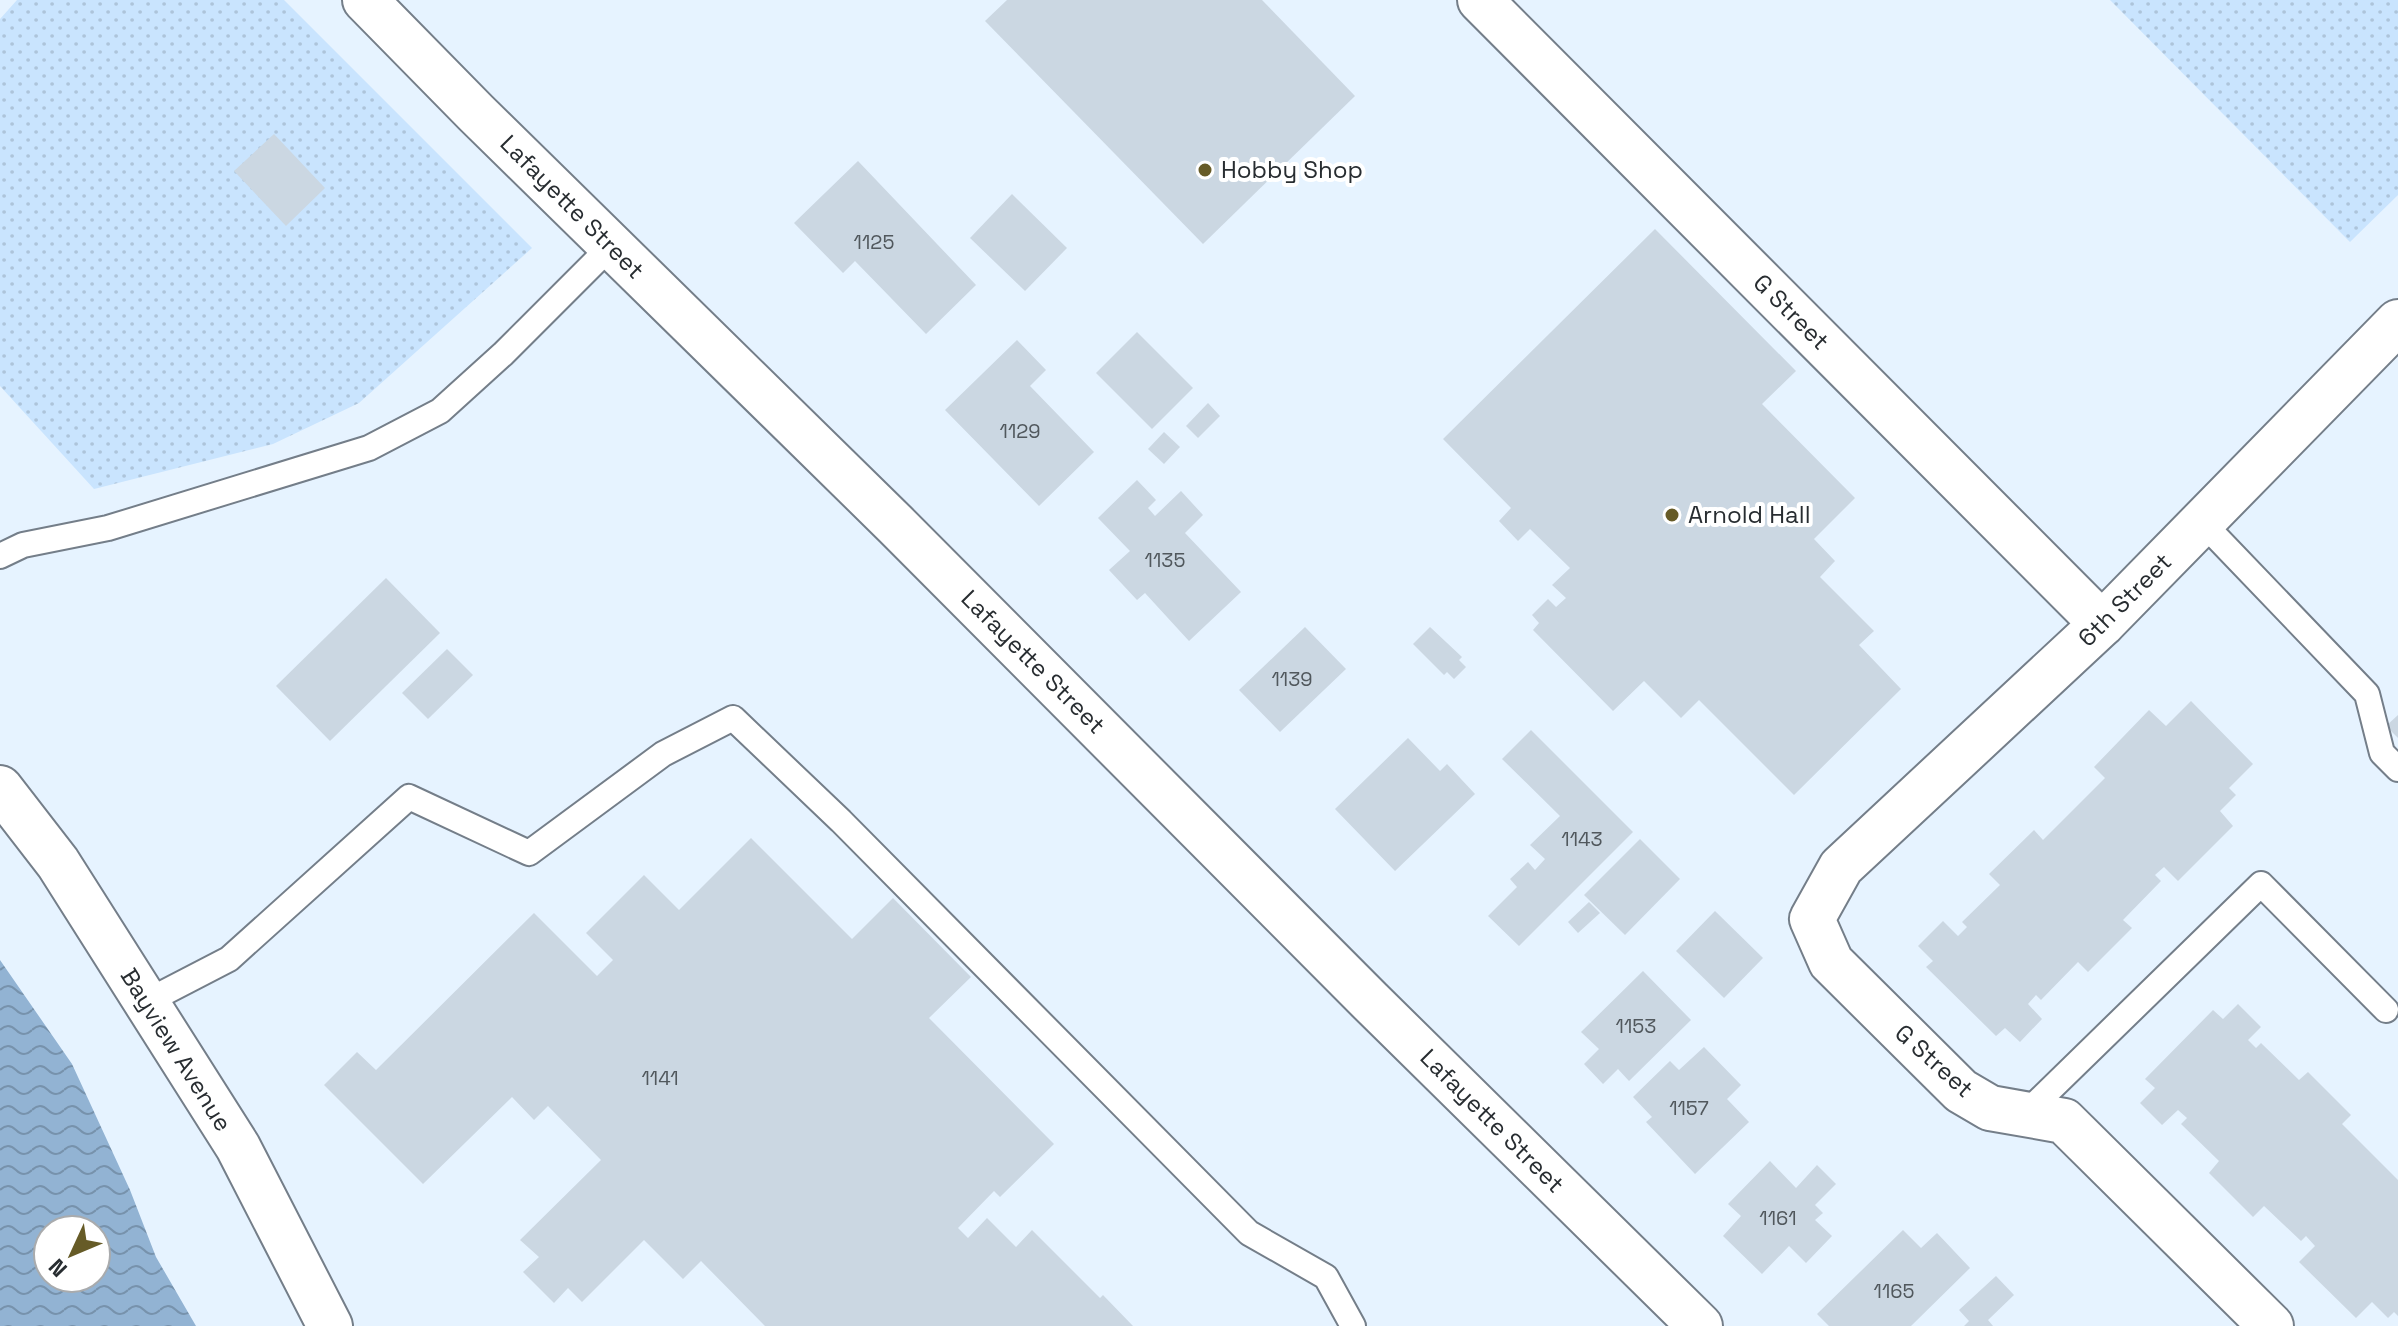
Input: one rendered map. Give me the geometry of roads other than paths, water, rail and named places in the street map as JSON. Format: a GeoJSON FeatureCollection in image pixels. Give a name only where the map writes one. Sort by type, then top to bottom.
{"type":"FeatureCollection","features":[{"type":"Feature","properties":{"kind":"street","name":"Lafayette Street"},"geometry":{"type":"LineString","coordinates":[[365,0],[1700,1326]]}},
{"type":"Feature","properties":{"kind":"street","name":"G Street"},"geometry":{"type":"LineString","coordinates":[[1480,0],[2102,624]]}},
{"type":"Feature","properties":{"kind":"street","name":"6th Street"},"geometry":{"type":"LineString","coordinates":[[1841,867],[2102,624],[2398,322]]}},
{"type":"Feature","properties":{"kind":"street","name":"Bayview Avenue"},"geometry":{"type":"LineString","coordinates":[[0,788],[58,863],[238,1147],[330,1326]]}},
{"type":"Feature","properties":{"kind":"street","name":"G Street"},"geometry":{"type":"LineString","coordinates":[[1841,867],[1812,919],[1831,962],[1961,1091],[1990,1108],[2064,1121],[2271,1326]]}},
{"type":"Feature","properties":{"kind":"lane"},"geometry":{"type":"LineString","coordinates":[[0,556],[23,545],[108,528],[369,448],[440,411],[503,354],[611,246]]}},
{"type":"Feature","properties":{"kind":"lane"},"geometry":{"type":"LineString","coordinates":[[2202,522],[2367,694],[2382,753],[2398,769]]}},
{"type":"Feature","properties":{"kind":"lane"},"geometry":{"type":"LineString","coordinates":[[146,1002],[229,959],[409,797],[529,853],[663,754],[733,718],[841,821],[1249,1233],[1326,1277],[1353,1326]]}},
{"type":"Feature","properties":{"kind":"lane"},"geometry":{"type":"LineString","coordinates":[[2025,1114],[2261,884],[2386,1010]]}},
{"type":"Feature","properties":{"kind":"water"},"geometry":{"type":"Polygon","coordinates":[[[0,960],[72,1064],[130,1190],[156,1257],[196,1326],[0,1326],[0,960]]]}},
{"type":"Feature","properties":{"kind":"place","name":"Hobby Shop"},"geometry":{"type":"Point","coordinates":[1205,170]}},
{"type":"Feature","properties":{"kind":"place","name":"Arnold Hall"},"geometry":{"type":"Point","coordinates":[1672,515]}}]}
